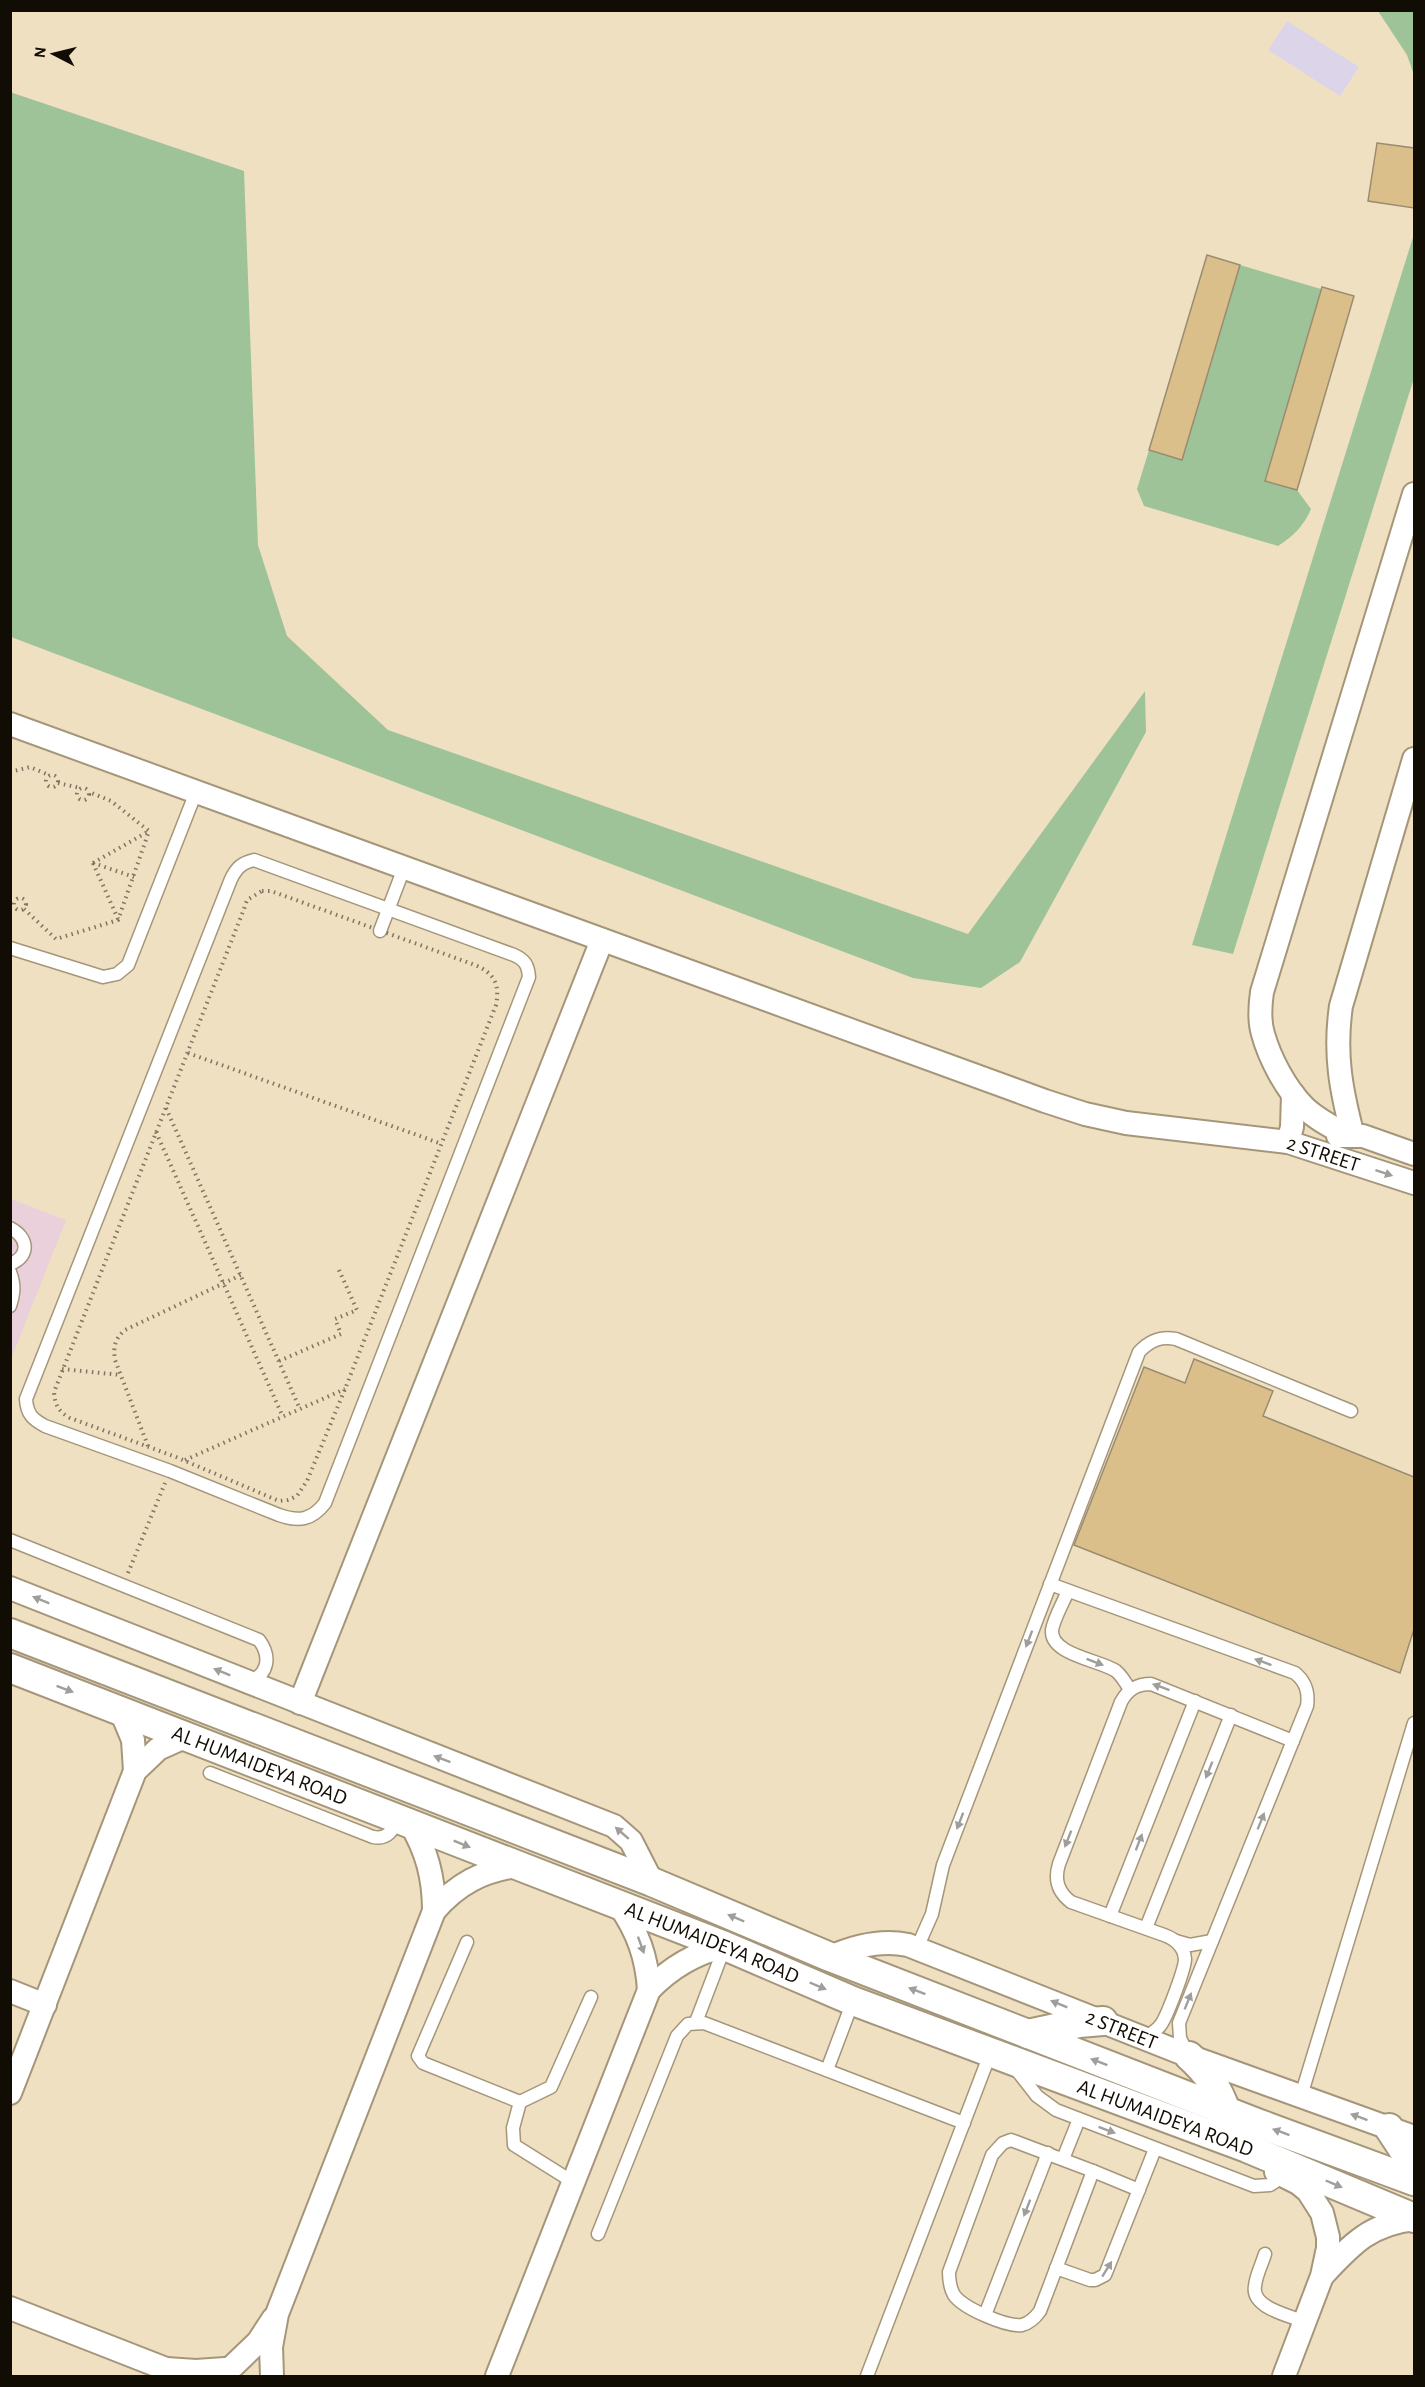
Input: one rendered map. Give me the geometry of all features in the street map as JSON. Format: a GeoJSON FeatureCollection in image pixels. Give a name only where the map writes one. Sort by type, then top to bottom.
{"type":"FeatureCollection","features":[{"type":"Feature","properties":{"kind":"street"},"geometry":{"type":"LineString","coordinates":[[1350,1136],[1317,1118],[1293,1094],[1262,1033],[1260,1013],[1262,992],[1414,494]]}},
{"type":"Feature","properties":{"kind":"street"},"geometry":{"type":"LineString","coordinates":[[10,724],[1085,1114],[1136,1125],[1288,1142],[1292,1127],[1293,1094]]}},
{"type":"Feature","properties":{"kind":"street"},"geometry":{"type":"LineString","coordinates":[[1350,1136],[1339,1075],[1337,1041],[1341,1006],[1414,759]]}},
{"type":"Feature","properties":{"kind":"street"},"geometry":{"type":"LineString","coordinates":[[300,1703],[602,940]]}},
{"type":"Feature","properties":{"kind":"street","name":"2 STREET"},"geometry":{"type":"LineString","coordinates":[[1288,1142],[1350,1136],[1379,1140],[1414,1154]]}},
{"type":"Feature","properties":{"kind":"street","name":"2 STREET"},"geometry":{"type":"LineString","coordinates":[[1288,1142],[1414,1183]]}},
{"type":"Feature","properties":{"kind":"street"},"geometry":{"type":"LineString","coordinates":[[10,1588],[614,1826],[631,1841],[652,1882]]}},
{"type":"Feature","properties":{"kind":"street","name":"AL HUMAIDEYA ROAD"},"geometry":{"type":"LineString","coordinates":[[10,1634],[652,1882],[830,1957],[1226,2111],[1414,2181]]}},
{"type":"Feature","properties":{"kind":"street","name":"AL HUMAIDEYA ROAD"},"geometry":{"type":"LineString","coordinates":[[10,1668],[725,1946],[854,2001],[1000,2058],[1247,2148],[1414,2219]]}},
{"type":"Feature","properties":{"kind":"street"},"geometry":{"type":"LineString","coordinates":[[121,1711],[133,1740],[135,1772]]}},
{"type":"Feature","properties":{"kind":"street"},"geometry":{"type":"LineString","coordinates":[[10,2094],[135,1772],[158,1749],[187,1736]]}},
{"type":"Feature","properties":{"kind":"street"},"geometry":{"type":"LineString","coordinates":[[404,1820],[419,1839],[429,1864],[434,1892],[434,1911]]}},
{"type":"Feature","properties":{"kind":"street"},"geometry":{"type":"LineString","coordinates":[[10,2308],[172,2372],[225,2370],[244,2364],[255,2367],[270,2376],[271,2347],[277,2314],[434,1911],[447,1896],[479,1874],[498,1868],[517,1866]]}},
{"type":"Feature","properties":{"kind":"street"},"geometry":{"type":"LineString","coordinates":[[619,1905],[630,1920],[644,1953],[649,1990]]}},
{"type":"Feature","properties":{"kind":"street","name":"2 STREET"},"geometry":{"type":"LineString","coordinates":[[830,1957],[874,1944],[898,1943],[917,1948],[1189,2056],[1402,2132]]}},
{"type":"Feature","properties":{"kind":"street"},"geometry":{"type":"LineString","coordinates":[[497,2376],[649,1990],[676,1966],[708,1950],[725,1946]]}},
{"type":"Feature","properties":{"kind":"street"},"geometry":{"type":"LineString","coordinates":[[10,1991],[45,2005]]}},
{"type":"Feature","properties":{"kind":"street"},"geometry":{"type":"LineString","coordinates":[[1028,2034],[1079,2023],[1103,2021]]}},
{"type":"Feature","properties":{"kind":"street"},"geometry":{"type":"LineString","coordinates":[[1189,2056],[1211,2080],[1226,2111]]}},
{"type":"Feature","properties":{"kind":"street"},"geometry":{"type":"LineString","coordinates":[[1402,2132],[1414,2166]]}},
{"type":"Feature","properties":{"kind":"street"},"geometry":{"type":"LineString","coordinates":[[1247,2148],[1251,2158],[1257,2164],[1298,2183],[1308,2191],[1326,2224],[1328,2248],[1322,2276],[1284,2376]]}},
{"type":"Feature","properties":{"kind":"street"},"geometry":{"type":"LineString","coordinates":[[1322,2276],[1348,2248],[1369,2232],[1384,2225],[1414,2219]]}},
{"type":"Feature","properties":{"kind":"street"},"geometry":{"type":"LineString","coordinates":[[225,2370],[258,2342],[277,2314]]}},
{"type":"Feature","properties":{"kind":"lane"},"geometry":{"type":"LineString","coordinates":[[10,948],[103,977],[117,974],[128,965],[196,792]]}},
{"type":"Feature","properties":{"kind":"lane"},"geometry":{"type":"LineString","coordinates":[[254,860],[265,862],[388,910],[523,959],[528,967],[529,977],[325,1503],[317,1514],[306,1520],[293,1520],[34,1421],[27,1411],[26,1399],[29,1386],[236,869],[244,862],[254,860]]}},
{"type":"Feature","properties":{"kind":"lane"},"geometry":{"type":"LineString","coordinates":[[380,930],[404,868]]}},
{"type":"Feature","properties":{"kind":"lane"},"geometry":{"type":"LineString","coordinates":[[10,1228],[20,1234],[24,1241],[24,1250],[21,1258],[10,1264]]}},
{"type":"Feature","properties":{"kind":"lane"},"geometry":{"type":"LineString","coordinates":[[10,1272],[14,1281],[14,1294],[10,1306]]}},
{"type":"Feature","properties":{"kind":"lane"},"geometry":{"type":"LineString","coordinates":[[917,1948],[932,1914],[943,1866],[1136,1358],[1145,1346],[1159,1338],[1176,1339],[1351,1411]]}},
{"type":"Feature","properties":{"kind":"lane"},"geometry":{"type":"LineString","coordinates":[[10,1540],[259,1640],[268,1659],[265,1670],[257,1678],[247,1682]]}},
{"type":"Feature","properties":{"kind":"lane"},"geometry":{"type":"LineString","coordinates":[[1050,1584],[1295,1674],[1304,1683],[1308,1698],[1307,1706],[1179,2023],[1180,2038],[1189,2056]]}},
{"type":"Feature","properties":{"kind":"lane"},"geometry":{"type":"LineString","coordinates":[[1068,1591],[1054,1625],[1052,1636],[1055,1643],[1114,1670],[1126,1682],[1130,1690]]}},
{"type":"Feature","properties":{"kind":"lane"},"geometry":{"type":"LineString","coordinates":[[1212,1941],[1190,1945],[1176,1941],[1071,1902],[1065,1898],[1058,1885],[1057,1870],[1121,1702],[1130,1690],[1143,1684],[1151,1684],[1293,1741]]}},
{"type":"Feature","properties":{"kind":"lane"},"geometry":{"type":"LineString","coordinates":[[1110,1916],[1195,1701]]}},
{"type":"Feature","properties":{"kind":"lane"},"geometry":{"type":"LineString","coordinates":[[1146,1928],[1231,1715]]}},
{"type":"Feature","properties":{"kind":"lane"},"geometry":{"type":"LineString","coordinates":[[1301,2096],[1414,1723]]}},
{"type":"Feature","properties":{"kind":"lane"},"geometry":{"type":"LineString","coordinates":[[210,1773],[373,1837],[379,1838],[390,1834],[404,1820]]}},
{"type":"Feature","properties":{"kind":"lane"},"geometry":{"type":"LineString","coordinates":[[1144,2038],[1157,2030],[1163,2022],[1184,1966],[1184,1952],[1176,1941]]}},
{"type":"Feature","properties":{"kind":"lane"},"geometry":{"type":"LineString","coordinates":[[467,1942],[418,2056],[423,2063],[520,2102],[551,2087],[591,1997]]}},
{"type":"Feature","properties":{"kind":"lane"},"geometry":{"type":"LineString","coordinates":[[696,2022],[725,1946]]}},
{"type":"Feature","properties":{"kind":"lane"},"geometry":{"type":"LineString","coordinates":[[827,2070],[854,2001]]}},
{"type":"Feature","properties":{"kind":"lane"},"geometry":{"type":"LineString","coordinates":[[598,2234],[677,2036],[688,2024],[704,2023],[964,2123]]}},
{"type":"Feature","properties":{"kind":"lane"},"geometry":{"type":"LineString","coordinates":[[867,2376],[964,2123],[1000,2058],[1036,2096],[1056,2110],[1254,2186],[1270,2185],[1284,2176]]}},
{"type":"Feature","properties":{"kind":"lane"},"geometry":{"type":"LineString","coordinates":[[520,2102],[513,2128],[514,2145],[573,2182]]}},
{"type":"Feature","properties":{"kind":"lane"},"geometry":{"type":"LineString","coordinates":[[1063,2159],[1079,2119]]}},
{"type":"Feature","properties":{"kind":"lane"},"geometry":{"type":"LineString","coordinates":[[1093,2171],[1040,2311],[1029,2322],[1014,2325],[985,2315],[963,2304],[954,2295],[949,2272],[996,2148],[1003,2143],[1011,2140],[1048,2153],[1093,2171],[1139,2190]]}},
{"type":"Feature","properties":{"kind":"lane"},"geometry":{"type":"LineString","coordinates":[[1056,2268],[1090,2280],[1105,2275],[1155,2149]]}},
{"type":"Feature","properties":{"kind":"lane"},"geometry":{"type":"LineString","coordinates":[[985,2315],[1048,2153]]}},
{"type":"Feature","properties":{"kind":"lane"},"geometry":{"type":"LineString","coordinates":[[1265,2254],[1254,2287],[1256,2297],[1263,2304],[1305,2322]]}},
{"type":"Feature","properties":{"kind":"path"},"geometry":{"type":"LineString","coordinates":[[10,772],[30,767],[56,776],[58,783]]}},
{"type":"Feature","properties":{"kind":"path"},"geometry":{"type":"LineString","coordinates":[[49,775],[46,782],[48,786],[55,787],[58,783]]}},
{"type":"Feature","properties":{"kind":"path"},"geometry":{"type":"LineString","coordinates":[[58,783],[86,788],[89,792],[111,801],[149,831]]}},
{"type":"Feature","properties":{"kind":"path"},"geometry":{"type":"LineString","coordinates":[[80,788],[77,795],[82,801],[88,799],[89,792]]}},
{"type":"Feature","properties":{"kind":"path"},"geometry":{"type":"LineString","coordinates":[[93,863],[149,831]]}},
{"type":"Feature","properties":{"kind":"path"},"geometry":{"type":"LineString","coordinates":[[118,920],[149,831]]}},
{"type":"Feature","properties":{"kind":"path"},"geometry":{"type":"LineString","coordinates":[[93,863],[134,877]]}},
{"type":"Feature","properties":{"kind":"path"},"geometry":{"type":"LineString","coordinates":[[93,863],[118,920]]}},
{"type":"Feature","properties":{"kind":"path"},"geometry":{"type":"LineString","coordinates":[[271,891],[380,930],[487,970],[495,980],[498,992],[496,1005],[345,1389],[303,1489],[288,1500],[279,1501],[185,1460],[60,1412],[55,1403],[54,1392],[248,900],[254,894],[271,891]]}},
{"type":"Feature","properties":{"kind":"path"},"geometry":{"type":"LineString","coordinates":[[24,909],[27,904],[22,898],[15,900],[12,905],[20,910],[24,909],[56,939],[118,920]]}},
{"type":"Feature","properties":{"kind":"path"},"geometry":{"type":"LineString","coordinates":[[188,1053],[442,1144]]}},
{"type":"Feature","properties":{"kind":"path"},"geometry":{"type":"LineString","coordinates":[[166,1108],[300,1409]]}},
{"type":"Feature","properties":{"kind":"path"},"geometry":{"type":"LineString","coordinates":[[156,1132],[283,1417]]}},
{"type":"Feature","properties":{"kind":"path"},"geometry":{"type":"LineString","coordinates":[[279,1361],[342,1334],[335,1319],[357,1310],[338,1268]]}},
{"type":"Feature","properties":{"kind":"path"},"geometry":{"type":"LineString","coordinates":[[148,1446],[113,1349],[117,1338],[125,1330],[241,1275]]}},
{"type":"Feature","properties":{"kind":"path"},"geometry":{"type":"LineString","coordinates":[[62,1369],[121,1375]]}},
{"type":"Feature","properties":{"kind":"path"},"geometry":{"type":"LineString","coordinates":[[185,1460],[345,1389]]}},
{"type":"Feature","properties":{"kind":"path"},"geometry":{"type":"LineString","coordinates":[[123,1585],[176,1457]]}},
{"type":"Feature","properties":{"kind":"shaded area"},"geometry":{"type":"Polygon","coordinates":[[[1287,21],[1359,67],[1340,96],[1268,50],[1287,21]]]}},
{"type":"Feature","properties":{"kind":"shaded area"},"geometry":{"type":"Polygon","coordinates":[[[11,1199],[66,1220],[11,1359],[11,1199]]]}},
{"type":"Feature","properties":{"kind":"green space"},"geometry":{"type":"Polygon","coordinates":[[[1378,11],[1414,11],[1414,75],[1407,55],[1378,11]]]}},
{"type":"Feature","properties":{"kind":"green space"},"geometry":{"type":"Polygon","coordinates":[[[10,92],[244,171],[258,545],[287,636],[388,730],[968,934],[1145,691],[1146,732],[1020,962],[981,988],[913,978],[11,637],[10,92]]]}},
{"type":"Feature","properties":{"kind":"green space"},"geometry":{"type":"Polygon","coordinates":[[[1414,234],[1414,378],[1233,954],[1192,945],[1414,234]]]}},
{"type":"Feature","properties":{"kind":"green space"},"geometry":{"type":"Polygon","coordinates":[[[1240,265],[1321,289],[1265,480],[1297,490],[1311,509],[1298,530],[1278,546],[1144,506],[1137,489],[1149,450],[1182,459],[1240,265]]]}},
{"type":"Feature","properties":{"kind":"building"},"geometry":{"type":"Polygon","coordinates":[[[1377,143],[1414,148],[1414,208],[1368,201],[1377,143]]]}},
{"type":"Feature","properties":{"kind":"building"},"geometry":{"type":"Polygon","coordinates":[[[1207,255],[1240,265],[1182,460],[1149,450],[1207,255]]]}},
{"type":"Feature","properties":{"kind":"building"},"geometry":{"type":"Polygon","coordinates":[[[1322,287],[1354,296],[1297,490],[1265,481],[1322,287]]]}},
{"type":"Feature","properties":{"kind":"building"},"geometry":{"type":"Polygon","coordinates":[[[1194,1359],[1273,1391],[1263,1416],[1414,1477],[1414,1629],[1400,1673],[1074,1545],[1144,1367],[1185,1383],[1194,1359]]]}}]}
